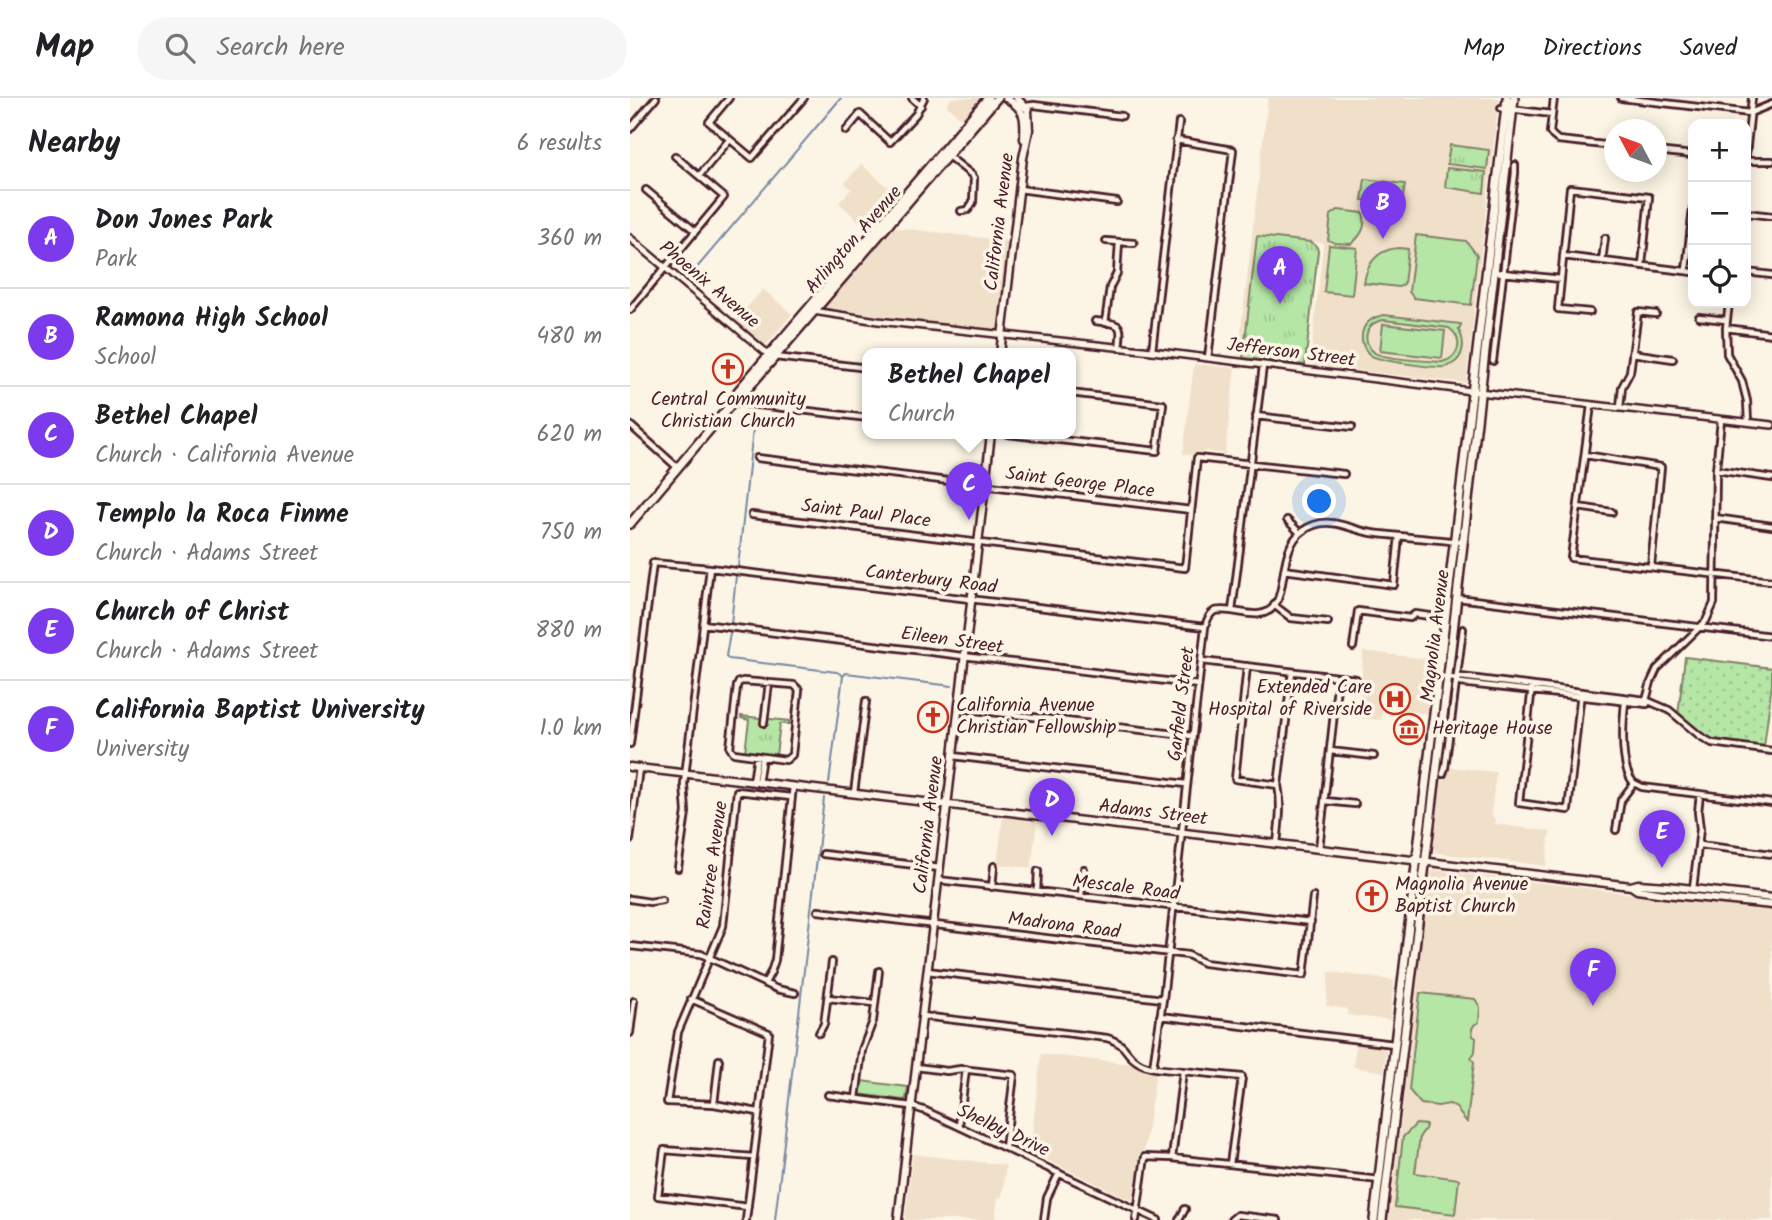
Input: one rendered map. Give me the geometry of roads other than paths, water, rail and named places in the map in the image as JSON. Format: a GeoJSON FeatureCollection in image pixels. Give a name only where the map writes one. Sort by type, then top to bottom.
{"type":"FeatureCollection","features":[{"type":"Feature","properties":{"kind":"main road","name":"Arlington Avenue"},"geometry":{"type":"LineString","coordinates":[[630,524],[633,514],[678,468],[733,402],[738,391],[772,356],[988,98]]}},
{"type":"Feature","properties":{"kind":"main road","name":"Arlington Avenue"},"geometry":{"type":"LineString","coordinates":[[810,311],[822,301],[997,98]]}},
{"type":"Feature","properties":{"kind":"main road"},"geometry":{"type":"LineString","coordinates":[[1006,98],[1016,104],[1025,119],[1023,158]]}},
{"type":"Feature","properties":{"kind":"main road"},"geometry":{"type":"LineString","coordinates":[[1017,98],[1028,105]]}},
{"type":"Feature","properties":{"kind":"main road","name":"Magnolia Avenue"},"geometry":{"type":"LineString","coordinates":[[1382,1220],[1383,1180],[1420,860],[1447,678],[1463,542],[1507,98]]}},
{"type":"Feature","properties":{"kind":"main road","name":"Magnolia Avenue"},"geometry":{"type":"LineString","coordinates":[[1447,678],[1445,618],[1494,272],[1506,108],[1514,98]]}},
{"type":"Feature","properties":{"kind":"main road","name":"California Avenue"},"geometry":{"type":"LineString","coordinates":[[1001,348],[1023,158],[1029,130],[1028,105]]}},
{"type":"Feature","properties":{"kind":"main road","name":"California Avenue"},"geometry":{"type":"LineString","coordinates":[[898,1220],[990,439]]}},
{"type":"Feature","properties":{"kind":"main road","name":"Adams Street"},"geometry":{"type":"LineString","coordinates":[[630,767],[1631,886],[1638,884],[1693,888],[1771,903]]}},
{"type":"Feature","properties":{"kind":"main road"},"geometry":{"type":"LineString","coordinates":[[1648,891],[1654,885]]}},
{"type":"Feature","properties":{"kind":"main road","name":"Adams Street"},"geometry":{"type":"LineString","coordinates":[[1631,886],[1637,890],[1771,903]]}},
{"type":"Feature","properties":{"kind":"main road","name":"Magnolia Avenue"},"geometry":{"type":"LineString","coordinates":[[1374,1220],[1383,1180]]}},
{"type":"Feature","properties":{"kind":"street"},"geometry":{"type":"LineString","coordinates":[[630,129],[656,98]]}},
{"type":"Feature","properties":{"kind":"street"},"geometry":{"type":"LineString","coordinates":[[729,98],[709,122],[752,158],[804,98]]}},
{"type":"Feature","properties":{"kind":"street"},"geometry":{"type":"LineString","coordinates":[[912,98],[921,106]]}},
{"type":"Feature","properties":{"kind":"street"},"geometry":{"type":"LineString","coordinates":[[846,131],[860,114],[890,142],[925,98]]}},
{"type":"Feature","properties":{"kind":"street"},"geometry":{"type":"LineString","coordinates":[[1033,98],[1028,105],[1122,116]]}},
{"type":"Feature","properties":{"kind":"street"},"geometry":{"type":"LineString","coordinates":[[1554,98],[1550,132],[1553,136],[1558,140],[1604,145]]}},
{"type":"Feature","properties":{"kind":"street"},"geometry":{"type":"LineString","coordinates":[[1621,98],[1750,113],[1772,104]]}},
{"type":"Feature","properties":{"kind":"street"},"geometry":{"type":"LineString","coordinates":[[1693,106],[1694,98]]}},
{"type":"Feature","properties":{"kind":"street"},"geometry":{"type":"LineString","coordinates":[[1749,119],[1752,98]]}},
{"type":"Feature","properties":{"kind":"street"},"geometry":{"type":"LineString","coordinates":[[1506,108],[1552,114]]}},
{"type":"Feature","properties":{"kind":"street"},"geometry":{"type":"LineString","coordinates":[[630,115],[637,121]]}},
{"type":"Feature","properties":{"kind":"street"},"geometry":{"type":"LineString","coordinates":[[1152,351],[1179,122]]}},
{"type":"Feature","properties":{"kind":"street"},"geometry":{"type":"LineString","coordinates":[[699,176],[729,140]]}},
{"type":"Feature","properties":{"kind":"street"},"geometry":{"type":"LineString","coordinates":[[1176,140],[1233,150],[1208,359]]}},
{"type":"Feature","properties":{"kind":"street"},"geometry":{"type":"LineString","coordinates":[[1667,152],[1688,154]]}},
{"type":"Feature","properties":{"kind":"street"},"geometry":{"type":"LineString","coordinates":[[630,310],[724,197],[675,156]]}},
{"type":"Feature","properties":{"kind":"street"},"geometry":{"type":"LineString","coordinates":[[948,156],[974,178],[973,202],[968,210],[961,211]]}},
{"type":"Feature","properties":{"kind":"street"},"geometry":{"type":"LineString","coordinates":[[1751,161],[1772,160]]}},
{"type":"Feature","properties":{"kind":"street"},"geometry":{"type":"LineString","coordinates":[[1493,361],[1515,165]]}},
{"type":"Feature","properties":{"kind":"street"},"geometry":{"type":"LineString","coordinates":[[1590,312],[1558,309],[1570,188],[1649,197],[1642,265]]}},
{"type":"Feature","properties":{"kind":"street"},"geometry":{"type":"LineString","coordinates":[[1019,189],[1117,202]]}},
{"type":"Feature","properties":{"kind":"street"},"geometry":{"type":"LineString","coordinates":[[646,190],[695,231]]}},
{"type":"Feature","properties":{"kind":"street"},"geometry":{"type":"LineString","coordinates":[[1751,214],[1772,216]]}},
{"type":"Feature","properties":{"kind":"street","name":"Phoenix Avenue"},"geometry":{"type":"LineString","coordinates":[[630,238],[772,356]]}},
{"type":"Feature","properties":{"kind":"street"},"geometry":{"type":"LineString","coordinates":[[1602,261],[1605,238]]}},
{"type":"Feature","properties":{"kind":"street"},"geometry":{"type":"LineString","coordinates":[[1106,241],[1134,243]]}},
{"type":"Feature","properties":{"kind":"street"},"geometry":{"type":"LineString","coordinates":[[1105,323],[1110,287],[1117,273],[1119,242]]}},
{"type":"Feature","properties":{"kind":"street"},"geometry":{"type":"LineString","coordinates":[[1563,256],[1686,270],[1689,245]]}},
{"type":"Feature","properties":{"kind":"street"},"geometry":{"type":"LineString","coordinates":[[1494,272],[1561,278]]}},
{"type":"Feature","properties":{"kind":"street"},"geometry":{"type":"LineString","coordinates":[[1751,273],[1772,275]]}},
{"type":"Feature","properties":{"kind":"street"},"geometry":{"type":"LineString","coordinates":[[630,299],[636,303]]}},
{"type":"Feature","properties":{"kind":"street"},"geometry":{"type":"LineString","coordinates":[[822,301],[820,309],[823,313]]}},
{"type":"Feature","properties":{"kind":"street"},"geometry":{"type":"LineString","coordinates":[[1728,308],[1727,354],[1742,381],[1748,422]]}},
{"type":"Feature","properties":{"kind":"street","name":"Jefferson Street"},"geometry":{"type":"LineString","coordinates":[[810,311],[1772,425]]}},
{"type":"Feature","properties":{"kind":"street"},"geometry":{"type":"LineString","coordinates":[[1620,408],[1622,387],[1630,372],[1638,312],[1656,314]]}},
{"type":"Feature","properties":{"kind":"street"},"geometry":{"type":"LineString","coordinates":[[1699,317],[1727,320]]}},
{"type":"Feature","properties":{"kind":"street"},"geometry":{"type":"LineString","coordinates":[[1095,321],[1115,324],[1121,328],[1119,348]]}},
{"type":"Feature","properties":{"kind":"street"},"geometry":{"type":"LineString","coordinates":[[1726,328],[1772,334]]}},
{"type":"Feature","properties":{"kind":"street"},"geometry":{"type":"LineString","coordinates":[[1632,352],[1673,359]]}},
{"type":"Feature","properties":{"kind":"street"},"geometry":{"type":"LineString","coordinates":[[772,356],[862,367]]}},
{"type":"Feature","properties":{"kind":"street"},"geometry":{"type":"LineString","coordinates":[[1263,366],[1232,611],[1259,614],[1274,606],[1281,592],[1289,547],[1300,533],[1315,525],[1329,523],[1363,531],[1463,542]]}},
{"type":"Feature","properties":{"kind":"street"},"geometry":{"type":"LineString","coordinates":[[1051,439],[1157,451],[1163,404],[1076,394]]}},
{"type":"Feature","properties":{"kind":"street"},"geometry":{"type":"LineString","coordinates":[[733,402],[862,417]]}},
{"type":"Feature","properties":{"kind":"street"},"geometry":{"type":"LineString","coordinates":[[1591,405],[1571,558],[1772,581]]}},
{"type":"Feature","properties":{"kind":"street"},"geometry":{"type":"LineString","coordinates":[[1256,416],[1352,427]]}},
{"type":"Feature","properties":{"kind":"street"},"geometry":{"type":"LineString","coordinates":[[1647,702],[1650,681],[1657,668],[1700,628],[1714,603],[1716,470],[1721,420]]}},
{"type":"Feature","properties":{"kind":"street"},"geometry":{"type":"LineString","coordinates":[[630,425],[678,468]]}},
{"type":"Feature","properties":{"kind":"street"},"geometry":{"type":"LineString","coordinates":[[1585,455],[1661,467],[1651,566]]}},
{"type":"Feature","properties":{"kind":"street","name":"Saint George Place"},"geometry":{"type":"LineString","coordinates":[[757,458],[1191,510]]}},
{"type":"Feature","properties":{"kind":"street"},"geometry":{"type":"LineString","coordinates":[[1191,510],[1198,458],[1344,474]]}},
{"type":"Feature","properties":{"kind":"street"},"geometry":{"type":"LineString","coordinates":[[1716,470],[1772,478]]}},
{"type":"Feature","properties":{"kind":"street"},"geometry":{"type":"LineString","coordinates":[[1578,507],[1612,512]]}},
{"type":"Feature","properties":{"kind":"street","name":"Saint Paul Place"},"geometry":{"type":"LineString","coordinates":[[752,515],[1185,568],[1191,510]]}},
{"type":"Feature","properties":{"kind":"street"},"geometry":{"type":"LineString","coordinates":[[1715,517],[1772,526]]}},
{"type":"Feature","properties":{"kind":"street"},"geometry":{"type":"LineString","coordinates":[[1287,520],[1300,533]]}},
{"type":"Feature","properties":{"kind":"street"},"geometry":{"type":"LineString","coordinates":[[1284,570],[1394,585],[1399,536]]}},
{"type":"Feature","properties":{"kind":"street","name":"Canterbury Road"},"geometry":{"type":"LineString","coordinates":[[630,744],[653,563],[1205,627]]}},
{"type":"Feature","properties":{"kind":"street"},"geometry":{"type":"LineString","coordinates":[[678,868],[686,812],[685,774],[710,568]]}},
{"type":"Feature","properties":{"kind":"street"},"geometry":{"type":"LineString","coordinates":[[1456,598],[1772,636]]}},
{"type":"Feature","properties":{"kind":"street"},"geometry":{"type":"LineString","coordinates":[[1274,606],[1292,618],[1328,622]]}},
{"type":"Feature","properties":{"kind":"street","name":"Garfield Street"},"geometry":{"type":"LineString","coordinates":[[1153,1067],[1205,627],[1213,612],[1232,611]]}},
{"type":"Feature","properties":{"kind":"street"},"geometry":{"type":"LineString","coordinates":[[1353,647],[1358,611],[1410,618],[1415,614],[1445,618]]}},
{"type":"Feature","properties":{"kind":"street","name":"Eileen Street"},"geometry":{"type":"LineString","coordinates":[[703,624],[1198,685]]}},
{"type":"Feature","properties":{"kind":"street"},"geometry":{"type":"LineString","coordinates":[[1443,775],[1447,678],[1463,629]]}},
{"type":"Feature","properties":{"kind":"street"},"geometry":{"type":"LineString","coordinates":[[1202,661],[1356,679]]}},
{"type":"Feature","properties":{"kind":"street"},"geometry":{"type":"LineString","coordinates":[[1247,666],[1235,779],[1278,785]]}},
{"type":"Feature","properties":{"kind":"street"},"geometry":{"type":"LineString","coordinates":[[1277,844],[1281,810],[1278,785],[1292,672]]}},
{"type":"Feature","properties":{"kind":"street"},"geometry":{"type":"LineString","coordinates":[[1319,849],[1338,677]]}},
{"type":"Feature","properties":{"kind":"street"},"geometry":{"type":"LineString","coordinates":[[1447,678],[1461,677],[1532,689],[1647,702],[1669,710],[1712,743],[1772,751]]}},
{"type":"Feature","properties":{"kind":"street"},"geometry":{"type":"LineString","coordinates":[[739,682],[769,683],[794,685],[800,690],[792,755],[786,760],[734,753],[730,748],[739,682]]}},
{"type":"Feature","properties":{"kind":"street"},"geometry":{"type":"LineString","coordinates":[[764,723],[769,683]]}},
{"type":"Feature","properties":{"kind":"street"},"geometry":{"type":"LineString","coordinates":[[1532,689],[1519,803],[1568,810],[1580,695]]}},
{"type":"Feature","properties":{"kind":"street"},"geometry":{"type":"LineString","coordinates":[[1580,695],[1625,702],[1647,702]]}},
{"type":"Feature","properties":{"kind":"street"},"geometry":{"type":"LineString","coordinates":[[854,794],[866,701]]}},
{"type":"Feature","properties":{"kind":"street"},"geometry":{"type":"LineString","coordinates":[[1625,702],[1623,721],[1626,772],[1634,783],[1642,788],[1772,803]]}},
{"type":"Feature","properties":{"kind":"street"},"geometry":{"type":"LineString","coordinates":[[958,708],[1192,736]]}},
{"type":"Feature","properties":{"kind":"street"},"geometry":{"type":"LineString","coordinates":[[1331,751],[1374,756]]}},
{"type":"Feature","properties":{"kind":"street"},"geometry":{"type":"LineString","coordinates":[[756,782],[760,756]]}},
{"type":"Feature","properties":{"kind":"street"},"geometry":{"type":"LineString","coordinates":[[953,756],[1186,784]]}},
{"type":"Feature","properties":{"kind":"street"},"geometry":{"type":"LineString","coordinates":[[630,840],[639,768]]}},
{"type":"Feature","properties":{"kind":"street"},"geometry":{"type":"LineString","coordinates":[[1616,830],[1621,800],[1634,783]]}},
{"type":"Feature","properties":{"kind":"street"},"geometry":{"type":"LineString","coordinates":[[765,983],[775,960],[793,786]]}},
{"type":"Feature","properties":{"kind":"street","name":"Raintree Avenue"},"geometry":{"type":"LineString","coordinates":[[714,1104],[667,1102],[678,1032],[723,926],[737,791],[791,797]]}},
{"type":"Feature","properties":{"kind":"street"},"geometry":{"type":"LineString","coordinates":[[1693,888],[1699,845],[1700,794]]}},
{"type":"Feature","properties":{"kind":"street"},"geometry":{"type":"LineString","coordinates":[[1325,801],[1355,804]]}},
{"type":"Feature","properties":{"kind":"street"},"geometry":{"type":"LineString","coordinates":[[1699,845],[1772,854]]}},
{"type":"Feature","properties":{"kind":"street"},"geometry":{"type":"LineString","coordinates":[[823,854],[940,868]]}},
{"type":"Feature","properties":{"kind":"street"},"geometry":{"type":"LineString","coordinates":[[992,887],[994,866]]}},
{"type":"Feature","properties":{"kind":"street"},"geometry":{"type":"LineString","coordinates":[[1081,896],[1084,869]]}},
{"type":"Feature","properties":{"kind":"street"},"geometry":{"type":"LineString","coordinates":[[1037,891],[1038,870]]}},
{"type":"Feature","properties":{"kind":"street","name":"Mescale Road"},"geometry":{"type":"LineString","coordinates":[[938,880],[1311,922]]}},
{"type":"Feature","properties":{"kind":"street"},"geometry":{"type":"LineString","coordinates":[[1311,922],[1313,897]]}},
{"type":"Feature","properties":{"kind":"street"},"geometry":{"type":"LineString","coordinates":[[630,899],[650,902],[662,900]]}},
{"type":"Feature","properties":{"kind":"street","name":"Madrona Road"},"geometry":{"type":"LineString","coordinates":[[818,911],[1188,955],[1204,963],[1304,975],[1311,922]]}},
{"type":"Feature","properties":{"kind":"street"},"geometry":{"type":"LineString","coordinates":[[630,946],[691,952],[777,989],[795,993]]}},
{"type":"Feature","properties":{"kind":"street"},"geometry":{"type":"LineString","coordinates":[[819,1033],[824,1024],[832,961]]}},
{"type":"Feature","properties":{"kind":"street"},"geometry":{"type":"LineString","coordinates":[[856,1098],[862,1050],[873,1021],[879,971]]}},
{"type":"Feature","properties":{"kind":"street"},"geometry":{"type":"LineString","coordinates":[[928,971],[1163,999]]}},
{"type":"Feature","properties":{"kind":"street"},"geometry":{"type":"LineString","coordinates":[[828,998],[874,1003]]}},
{"type":"Feature","properties":{"kind":"street"},"geometry":{"type":"LineString","coordinates":[[691,999],[768,1032],[746,1220]]}},
{"type":"Feature","properties":{"kind":"street"},"geometry":{"type":"LineString","coordinates":[[630,1033],[634,1001]]}},
{"type":"Feature","properties":{"kind":"street"},"geometry":{"type":"LineString","coordinates":[[922,1016],[1107,1038],[1122,1044],[1136,1061],[1153,1067],[1242,1077],[1230,1164]]}},
{"type":"Feature","properties":{"kind":"street"},"geometry":{"type":"LineString","coordinates":[[1160,1016],[1399,1044]]}},
{"type":"Feature","properties":{"kind":"street"},"geometry":{"type":"LineString","coordinates":[[719,1060],[714,1104],[758,1112]]}},
{"type":"Feature","properties":{"kind":"street"},"geometry":{"type":"LineString","coordinates":[[916,1067],[1014,1075],[1005,1148]]}},
{"type":"Feature","properties":{"kind":"street"},"geometry":{"type":"LineString","coordinates":[[959,1126],[966,1069]]}},
{"type":"Feature","properties":{"kind":"street"},"geometry":{"type":"LineString","coordinates":[[1171,1158],[1183,1071]]}},
{"type":"Feature","properties":{"kind":"street","name":"Shelby Drive"},"geometry":{"type":"LineString","coordinates":[[828,1095],[911,1106],[926,1111],[1158,1220]]}},
{"type":"Feature","properties":{"kind":"street"},"geometry":{"type":"LineString","coordinates":[[748,1207],[658,1196],[664,1150],[753,1157]]}},
{"type":"Feature","properties":{"kind":"street"},"geometry":{"type":"LineString","coordinates":[[1136,1220],[1144,1157],[1383,1180]]}},
{"type":"Feature","properties":{"kind":"street"},"geometry":{"type":"LineString","coordinates":[[1044,1220],[1048,1198],[1059,1173]]}},
{"type":"Feature","properties":{"kind":"street"},"geometry":{"type":"LineString","coordinates":[[1179,1220],[1185,1209]]}},
{"type":"Feature","properties":{"kind":"street"},"geometry":{"type":"LineString","coordinates":[[1231,1220],[1237,1215],[1278,1220]]}},
{"type":"Feature","properties":{"kind":"waterway"},"geometry":{"type":"LineString","coordinates":[[689,277],[841,98]]}},
{"type":"Feature","properties":{"kind":"waterway"},"geometry":{"type":"LineString","coordinates":[[736,426],[753,429],[738,567]]}},
{"type":"Feature","properties":{"kind":"waterway"},"geometry":{"type":"LineString","coordinates":[[731,624],[736,576]]}},
{"type":"Feature","properties":{"kind":"waterway"},"geometry":{"type":"LineString","coordinates":[[730,633],[726,656],[729,659],[837,672],[842,675]]}},
{"type":"Feature","properties":{"kind":"waterway"},"geometry":{"type":"LineString","coordinates":[[829,783],[843,676],[846,673],[952,686]]}},
{"type":"Feature","properties":{"kind":"waterway"},"geometry":{"type":"LineString","coordinates":[[775,1220],[824,798]]}},
{"type":"Feature","properties":{"kind":"place","name":"Ramona High School"},"geometry":{"type":"Point","coordinates":[1383,239]}},
{"type":"Feature","properties":{"kind":"place","name":"Don Jones Park"},"geometry":{"type":"Point","coordinates":[1280,304]}},
{"type":"Feature","properties":{"kind":"place","name":"Central Community Christian Church"},"geometry":{"type":"Point","coordinates":[728,369]}},
{"type":"Feature","properties":{"kind":"place","name":"Bethel Chapel"},"geometry":{"type":"Point","coordinates":[969,520]}},
{"type":"Feature","properties":{"kind":"place","name":"Extended Care Hospital of Riverside"},"geometry":{"type":"Point","coordinates":[1395,699]}},
{"type":"Feature","properties":{"kind":"place","name":"California Avenue Christian Fellowship"},"geometry":{"type":"Point","coordinates":[933,717]}},
{"type":"Feature","properties":{"kind":"place","name":"Heritage House"},"geometry":{"type":"Point","coordinates":[1409,729]}},
{"type":"Feature","properties":{"kind":"place","name":"Templo la Roca Finme"},"geometry":{"type":"Point","coordinates":[1052,836]}},
{"type":"Feature","properties":{"kind":"place","name":"Church of Christ"},"geometry":{"type":"Point","coordinates":[1662,868]}},
{"type":"Feature","properties":{"kind":"place","name":"Magnolia Avenue Baptist Church"},"geometry":{"type":"Point","coordinates":[1372,896]}},
{"type":"Feature","properties":{"kind":"place","name":"California Baptist University"},"geometry":{"type":"Point","coordinates":[1593,1006]}}]}
